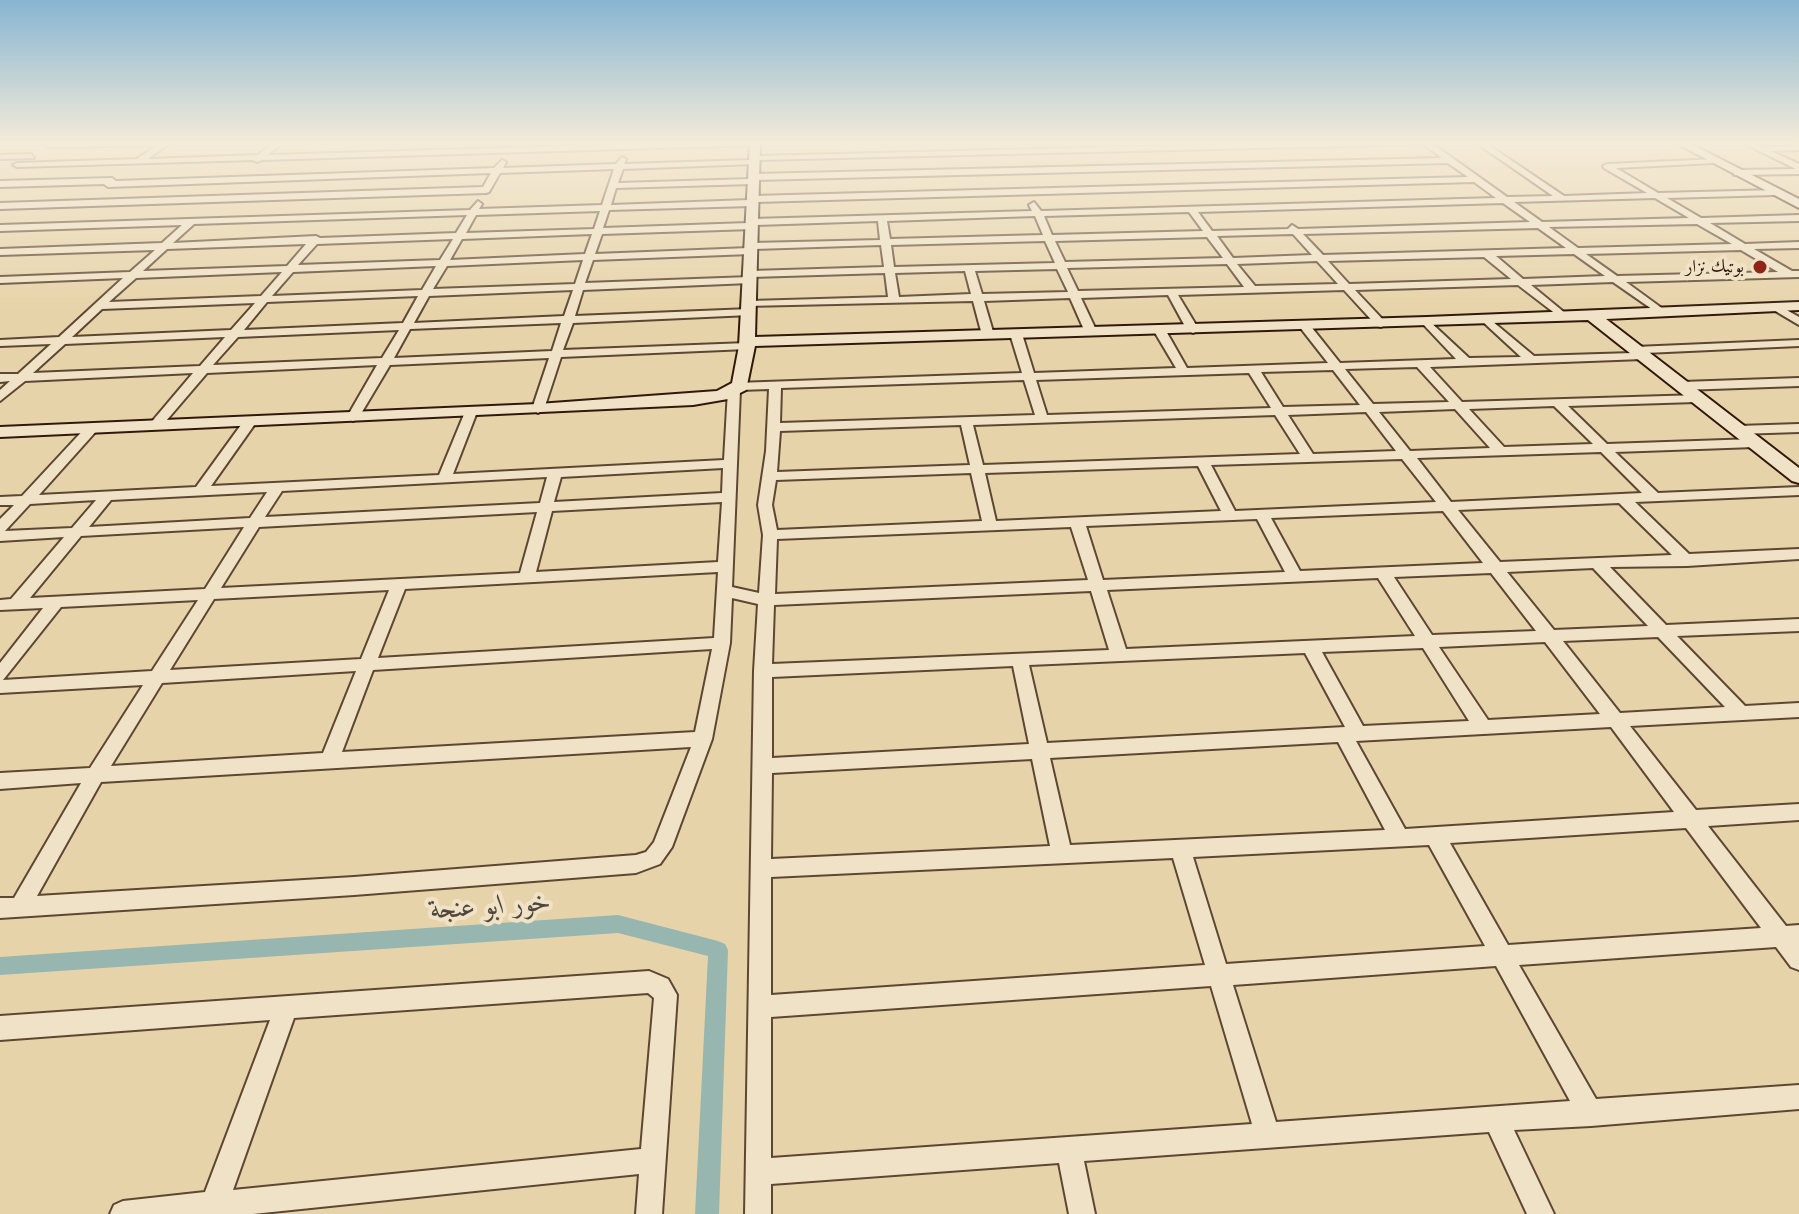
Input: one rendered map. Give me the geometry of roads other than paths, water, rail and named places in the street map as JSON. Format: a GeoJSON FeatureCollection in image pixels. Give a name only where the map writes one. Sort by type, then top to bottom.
{"type":"FeatureCollection","features":[{"type":"Feature","properties":{"kind":"street"},"geometry":{"type":"LineString","coordinates":[[39,235],[89,199]]}},
{"type":"Feature","properties":{"kind":"street"},"geometry":{"type":"LineString","coordinates":[[0,397],[215,199]]}},
{"type":"Feature","properties":{"kind":"street"},"geometry":{"type":"LineString","coordinates":[[0,206],[225,199]]}},
{"type":"Feature","properties":{"kind":"street"},"geometry":{"type":"LineString","coordinates":[[155,425],[350,199]]}},
{"type":"Feature","properties":{"kind":"street"},"geometry":{"type":"LineString","coordinates":[[353,417],[481,199]]}},
{"type":"Feature","properties":{"kind":"street"},"geometry":{"type":"LineString","coordinates":[[538,409],[609,199]]}},
{"type":"Feature","properties":{"kind":"street"},"geometry":{"type":"LineString","coordinates":[[0,228],[818,199]]}},
{"type":"Feature","properties":{"kind":"street"},"geometry":{"type":"LineString","coordinates":[[949,199],[953,216]]}},
{"type":"Feature","properties":{"kind":"street"},"geometry":{"type":"LineString","coordinates":[[1031,199],[1091,332]]}},
{"type":"Feature","properties":{"kind":"street"},"geometry":{"type":"LineString","coordinates":[[1113,199],[1122,212]]}},
{"type":"Feature","properties":{"kind":"street"},"geometry":{"type":"LineString","coordinates":[[1265,199],[1381,324]]}},
{"type":"Feature","properties":{"kind":"street"},"geometry":{"type":"LineString","coordinates":[[1401,199],[1408,204]]}},
{"type":"Feature","properties":{"kind":"street"},"geometry":{"type":"LineString","coordinates":[[1504,199],[1659,311]]}},
{"type":"Feature","properties":{"kind":"street"},"geometry":{"type":"LineString","coordinates":[[0,252],[599,232],[882,218],[1550,199]]}},
{"type":"Feature","properties":{"kind":"street"},"geometry":{"type":"LineString","coordinates":[[1663,199],[1796,276]]}},
{"type":"Feature","properties":{"kind":"street"},"geometry":{"type":"LineString","coordinates":[[10,907],[354,886],[636,864],[653,858],[662,847],[703,739],[722,643],[737,388],[748,344],[752,201]]}},
{"type":"Feature","properties":{"kind":"street"},"geometry":{"type":"LineString","coordinates":[[1354,205],[1411,255]]}},
{"type":"Feature","properties":{"kind":"street"},"geometry":{"type":"LineString","coordinates":[[1192,210],[1252,290]]}},
{"type":"Feature","properties":{"kind":"street"},"geometry":{"type":"LineString","coordinates":[[882,218],[894,300]]}},
{"type":"Feature","properties":{"kind":"street"},"geometry":{"type":"LineString","coordinates":[[0,280],[589,259],[885,243],[1799,218]]}},
{"type":"Feature","properties":{"kind":"street"},"geometry":{"type":"LineString","coordinates":[[0,263],[27,243]]}},
{"type":"Feature","properties":{"kind":"street"},"geometry":{"type":"LineString","coordinates":[[98,306],[890,270],[1799,245]]}},
{"type":"Feature","properties":{"kind":"street"},"geometry":{"type":"LineString","coordinates":[[1487,254],[1561,315]]}},
{"type":"Feature","properties":{"kind":"street"},"geometry":{"type":"LineString","coordinates":[[969,268],[988,335]]}},
{"type":"Feature","properties":{"kind":"street"},"geometry":{"type":"LineString","coordinates":[[0,343],[569,319],[894,300],[1796,276]]}},
{"type":"Feature","properties":{"kind":"street"},"geometry":{"type":"LineString","coordinates":[[1171,292],[1193,330]]}},
{"type":"Feature","properties":{"kind":"street"},"geometry":{"type":"LineString","coordinates":[[0,378],[385,363],[748,344],[1381,324],[1799,306]]}},
{"type":"Feature","properties":{"kind":"street"},"geometry":{"type":"LineString","coordinates":[[1776,307],[1799,322]]}},
{"type":"Feature","properties":{"kind":"street"},"geometry":{"type":"LineString","coordinates":[[1590,314],[1799,477]]}},
{"type":"Feature","properties":{"kind":"street"},"geometry":{"type":"LineString","coordinates":[[1486,319],[1530,359]]}},
{"type":"Feature","properties":{"kind":"street"},"geometry":{"type":"LineString","coordinates":[[1427,322],[1466,362]]}},
{"type":"Feature","properties":{"kind":"street"},"geometry":{"type":"LineString","coordinates":[[1305,326],[1689,818],[1790,936],[1799,960]]}},
{"type":"Feature","properties":{"kind":"street"},"geometry":{"type":"LineString","coordinates":[[1160,331],[1183,370]]}},
{"type":"Feature","properties":{"kind":"street"},"geometry":{"type":"LineString","coordinates":[[1016,334],[1042,418]]}},
{"type":"Feature","properties":{"kind":"street"},"geometry":{"type":"LineString","coordinates":[[0,432],[693,400],[737,388],[775,385],[1421,364],[1799,343]]}},
{"type":"Feature","properties":{"kind":"street"},"geometry":{"type":"LineString","coordinates":[[1421,364],[1501,452]]}},
{"type":"Feature","properties":{"kind":"street"},"geometry":{"type":"LineString","coordinates":[[1252,368],[1309,458]]}},
{"type":"Feature","properties":{"kind":"street"},"geometry":{"type":"LineString","coordinates":[[774,427],[1557,402],[1799,382]]}},
{"type":"Feature","properties":{"kind":"street"},"geometry":{"type":"LineString","coordinates":[[758,1214],[763,671],[770,535],[765,505],[771,476],[775,385]]}},
{"type":"Feature","properties":{"kind":"street"},"geometry":{"type":"LineString","coordinates":[[1557,402],[1654,497]]}},
{"type":"Feature","properties":{"kind":"street"},"geometry":{"type":"LineString","coordinates":[[445,478],[471,412]]}},
{"type":"Feature","properties":{"kind":"street"},"geometry":{"type":"LineString","coordinates":[[966,420],[990,525]]}},
{"type":"Feature","properties":{"kind":"street"},"geometry":{"type":"LineString","coordinates":[[200,491],[251,421]]}},
{"type":"Feature","properties":{"kind":"street"},"geometry":{"type":"LineString","coordinates":[[0,528],[93,428]]}},
{"type":"Feature","properties":{"kind":"street"},"geometry":{"type":"LineString","coordinates":[[1738,430],[1799,428]]}},
{"type":"Feature","properties":{"kind":"street"},"geometry":{"type":"LineString","coordinates":[[771,476],[1755,443]]}},
{"type":"Feature","properties":{"kind":"street"},"geometry":{"type":"LineString","coordinates":[[1203,462],[1231,516]]}},
{"type":"Feature","properties":{"kind":"street"},"geometry":{"type":"LineString","coordinates":[[0,501],[732,464]]}},
{"type":"Feature","properties":{"kind":"street"},"geometry":{"type":"LineString","coordinates":[[527,575],[555,473]]}},
{"type":"Feature","properties":{"kind":"street"},"geometry":{"type":"LineString","coordinates":[[10,907],[277,487]]}},
{"type":"Feature","properties":{"kind":"street"},"geometry":{"type":"LineString","coordinates":[[770,535],[1799,491]]}},
{"type":"Feature","properties":{"kind":"street"},"geometry":{"type":"LineString","coordinates":[[7,605],[107,496]]}},
{"type":"Feature","properties":{"kind":"street"},"geometry":{"type":"LineString","coordinates":[[0,536],[730,497]]}},
{"type":"Feature","properties":{"kind":"street"},"geometry":{"type":"LineString","coordinates":[[1623,499],[1687,561]]}},
{"type":"Feature","properties":{"kind":"street"},"geometry":{"type":"LineString","coordinates":[[1262,515],[1296,577]]}},
{"type":"Feature","properties":{"kind":"street"},"geometry":{"type":"LineString","coordinates":[[1077,522],[1120,657]]}},
{"type":"Feature","properties":{"kind":"street"},"geometry":{"type":"LineString","coordinates":[[726,591],[765,600],[1799,554]]}},
{"type":"Feature","properties":{"kind":"street"},"geometry":{"type":"LineString","coordinates":[[1598,564],[1743,715]]}},
{"type":"Feature","properties":{"kind":"street"},"geometry":{"type":"LineString","coordinates":[[7,605],[527,575],[727,567]]}},
{"type":"Feature","properties":{"kind":"street"},"geometry":{"type":"LineString","coordinates":[[1383,573],[1482,726]]}},
{"type":"Feature","properties":{"kind":"street"},"geometry":{"type":"LineString","coordinates":[[329,760],[400,583]]}},
{"type":"Feature","properties":{"kind":"street"},"geometry":{"type":"LineString","coordinates":[[0,675],[56,603]]}},
{"type":"Feature","properties":{"kind":"street"},"geometry":{"type":"LineString","coordinates":[[763,671],[1666,632],[1795,630]]}},
{"type":"Feature","properties":{"kind":"street"},"geometry":{"type":"LineString","coordinates":[[0,687],[722,643]]}},
{"type":"Feature","properties":{"kind":"street"},"geometry":{"type":"LineString","coordinates":[[1311,648],[1400,838]]}},
{"type":"Feature","properties":{"kind":"street"},"geometry":{"type":"LineString","coordinates":[[1020,661],[1062,853]]}},
{"type":"Feature","properties":{"kind":"street"},"geometry":{"type":"LineString","coordinates":[[762,766],[1799,710]]}},
{"type":"Feature","properties":{"kind":"street"},"geometry":{"type":"LineString","coordinates":[[0,781],[703,739]]}},
{"type":"Feature","properties":{"kind":"street"},"geometry":{"type":"LineString","coordinates":[[761,869],[1400,838],[1799,812]]}},
{"type":"Feature","properties":{"kind":"street"},"geometry":{"type":"LineString","coordinates":[[1435,836],[1591,1114]]}},
{"type":"Feature","properties":{"kind":"street"},"geometry":{"type":"LineString","coordinates":[[1180,848],[1268,1137]]}},
{"type":"Feature","properties":{"kind":"street"},"geometry":{"type":"LineString","coordinates":[[760,1007],[1218,973],[1790,936]]}},
{"type":"Feature","properties":{"kind":"street"},"geometry":{"type":"LineString","coordinates":[[0,1028],[649,982],[660,987],[666,995],[649,1214]]}},
{"type":"Feature","properties":{"kind":"street"},"geometry":{"type":"LineString","coordinates":[[212,1210],[287,1006]]}},
{"type":"Feature","properties":{"kind":"street"},"geometry":{"type":"LineString","coordinates":[[759,1172],[1799,1097]]}},
{"type":"Feature","properties":{"kind":"street"},"geometry":{"type":"LineString","coordinates":[[1496,1119],[1541,1214]]}},
{"type":"Feature","properties":{"kind":"street"},"geometry":{"type":"LineString","coordinates":[[1069,1150],[1082,1214]]}},
{"type":"Feature","properties":{"kind":"street"},"geometry":{"type":"LineString","coordinates":[[123,1214],[212,1210],[655,1160]]}},
{"type":"Feature","properties":{"kind":"waterway","name":"خور ابو عنجة"},"geometry":{"type":"LineString","coordinates":[[0,966],[618,924],[718,950],[707,1214]]}},
{"type":"Feature","properties":{"kind":"place","name":"بوتيك نزار"},"geometry":{"type":"Point","coordinates":[1760,267]}}]}
